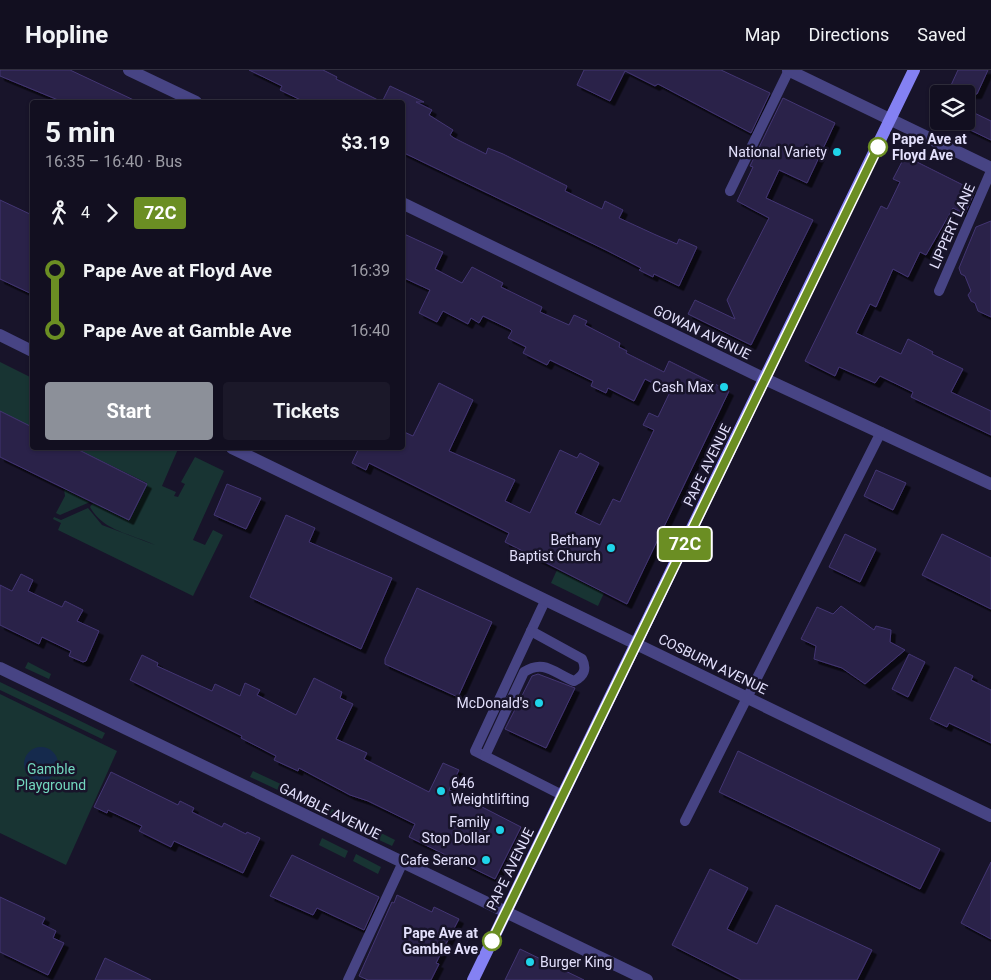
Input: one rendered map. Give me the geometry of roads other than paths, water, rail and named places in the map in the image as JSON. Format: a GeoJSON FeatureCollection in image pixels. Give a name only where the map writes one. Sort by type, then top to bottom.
{"type":"FeatureCollection","features":[{"type":"Feature","properties":{"kind":"main road","name":"PAPE AVENUE"},"geometry":{"type":"LineString","coordinates":[[473,980],[914,70]]}},
{"type":"Feature","properties":{"kind":"street"},"geometry":{"type":"LineString","coordinates":[[129,70],[192,100]]}},
{"type":"Feature","properties":{"kind":"street"},"geometry":{"type":"LineString","coordinates":[[788,70],[991,170]]}},
{"type":"Feature","properties":{"kind":"street","name":"GOWAN AVENUE"},"geometry":{"type":"LineString","coordinates":[[405,204],[765,379],[991,484]]}},
{"type":"Feature","properties":{"kind":"street"},"geometry":{"type":"LineString","coordinates":[[0,335],[30,350]]}},
{"type":"Feature","properties":{"kind":"street","name":"COSBURN AVENUE"},"geometry":{"type":"LineString","coordinates":[[236,450],[991,816]]}},
{"type":"Feature","properties":{"kind":"street","name":"GAMBLE AVENUE"},"geometry":{"type":"LineString","coordinates":[[0,668],[647,980]]}},
{"type":"Feature","properties":{"kind":"lane"},"geometry":{"type":"LineString","coordinates":[[730,191],[788,70]]}},
{"type":"Feature","properties":{"kind":"lane","name":"LIPPERT LANE"},"geometry":{"type":"LineString","coordinates":[[939,291],[991,170]]}},
{"type":"Feature","properties":{"kind":"lane"},"geometry":{"type":"LineString","coordinates":[[686,821],[881,432]]}},
{"type":"Feature","properties":{"kind":"lane"},"geometry":{"type":"LineString","coordinates":[[545,601],[474,751],[562,795]]}},
{"type":"Feature","properties":{"kind":"lane"},"geometry":{"type":"LineString","coordinates":[[485,756],[524,672],[533,666],[541,665],[574,681],[580,678],[584,671],[585,665],[582,658],[532,631]]}},
{"type":"Feature","properties":{"kind":"lane"},"geometry":{"type":"LineString","coordinates":[[348,980],[403,862]]}},
{"type":"Feature","properties":{"kind":"water"},"geometry":{"type":"Polygon","coordinates":[[[41,747],[48,748],[53,752],[57,757],[57,771],[53,776],[48,780],[41,781],[34,780],[29,776],[25,771],[24,764],[25,757],[29,752],[34,748],[41,747]]]}},
{"type":"Feature","properties":{"kind":"place","name":"Pape Ave at Floyd Ave"},"geometry":{"type":"Point","coordinates":[878,147]}},
{"type":"Feature","properties":{"kind":"place","name":"National Variety"},"geometry":{"type":"Point","coordinates":[837,152]}},
{"type":"Feature","properties":{"kind":"place","name":"Cash Max"},"geometry":{"type":"Point","coordinates":[724,387]}},
{"type":"Feature","properties":{"kind":"place","name":"Bethany Baptist Church"},"geometry":{"type":"Point","coordinates":[611,548]}},
{"type":"Feature","properties":{"kind":"place","name":"McDonald's"},"geometry":{"type":"Point","coordinates":[539,703]}},
{"type":"Feature","properties":{"kind":"place","name":"646 Weightlifting"},"geometry":{"type":"Point","coordinates":[441,791]}},
{"type":"Feature","properties":{"kind":"place","name":"Family Stop Dollar"},"geometry":{"type":"Point","coordinates":[500,830]}},
{"type":"Feature","properties":{"kind":"place","name":"Cafe Serano"},"geometry":{"type":"Point","coordinates":[486,860]}},
{"type":"Feature","properties":{"kind":"place","name":"Pape Ave at Gamble Ave"},"geometry":{"type":"Point","coordinates":[492,941]}},
{"type":"Feature","properties":{"kind":"place","name":"Burger King"},"geometry":{"type":"Point","coordinates":[530,962]}},
{"type":"Feature","properties":{"kind":"park label","name":"Gamble Playground"},"geometry":{"type":"Point","coordinates":[51,778]}}]}
